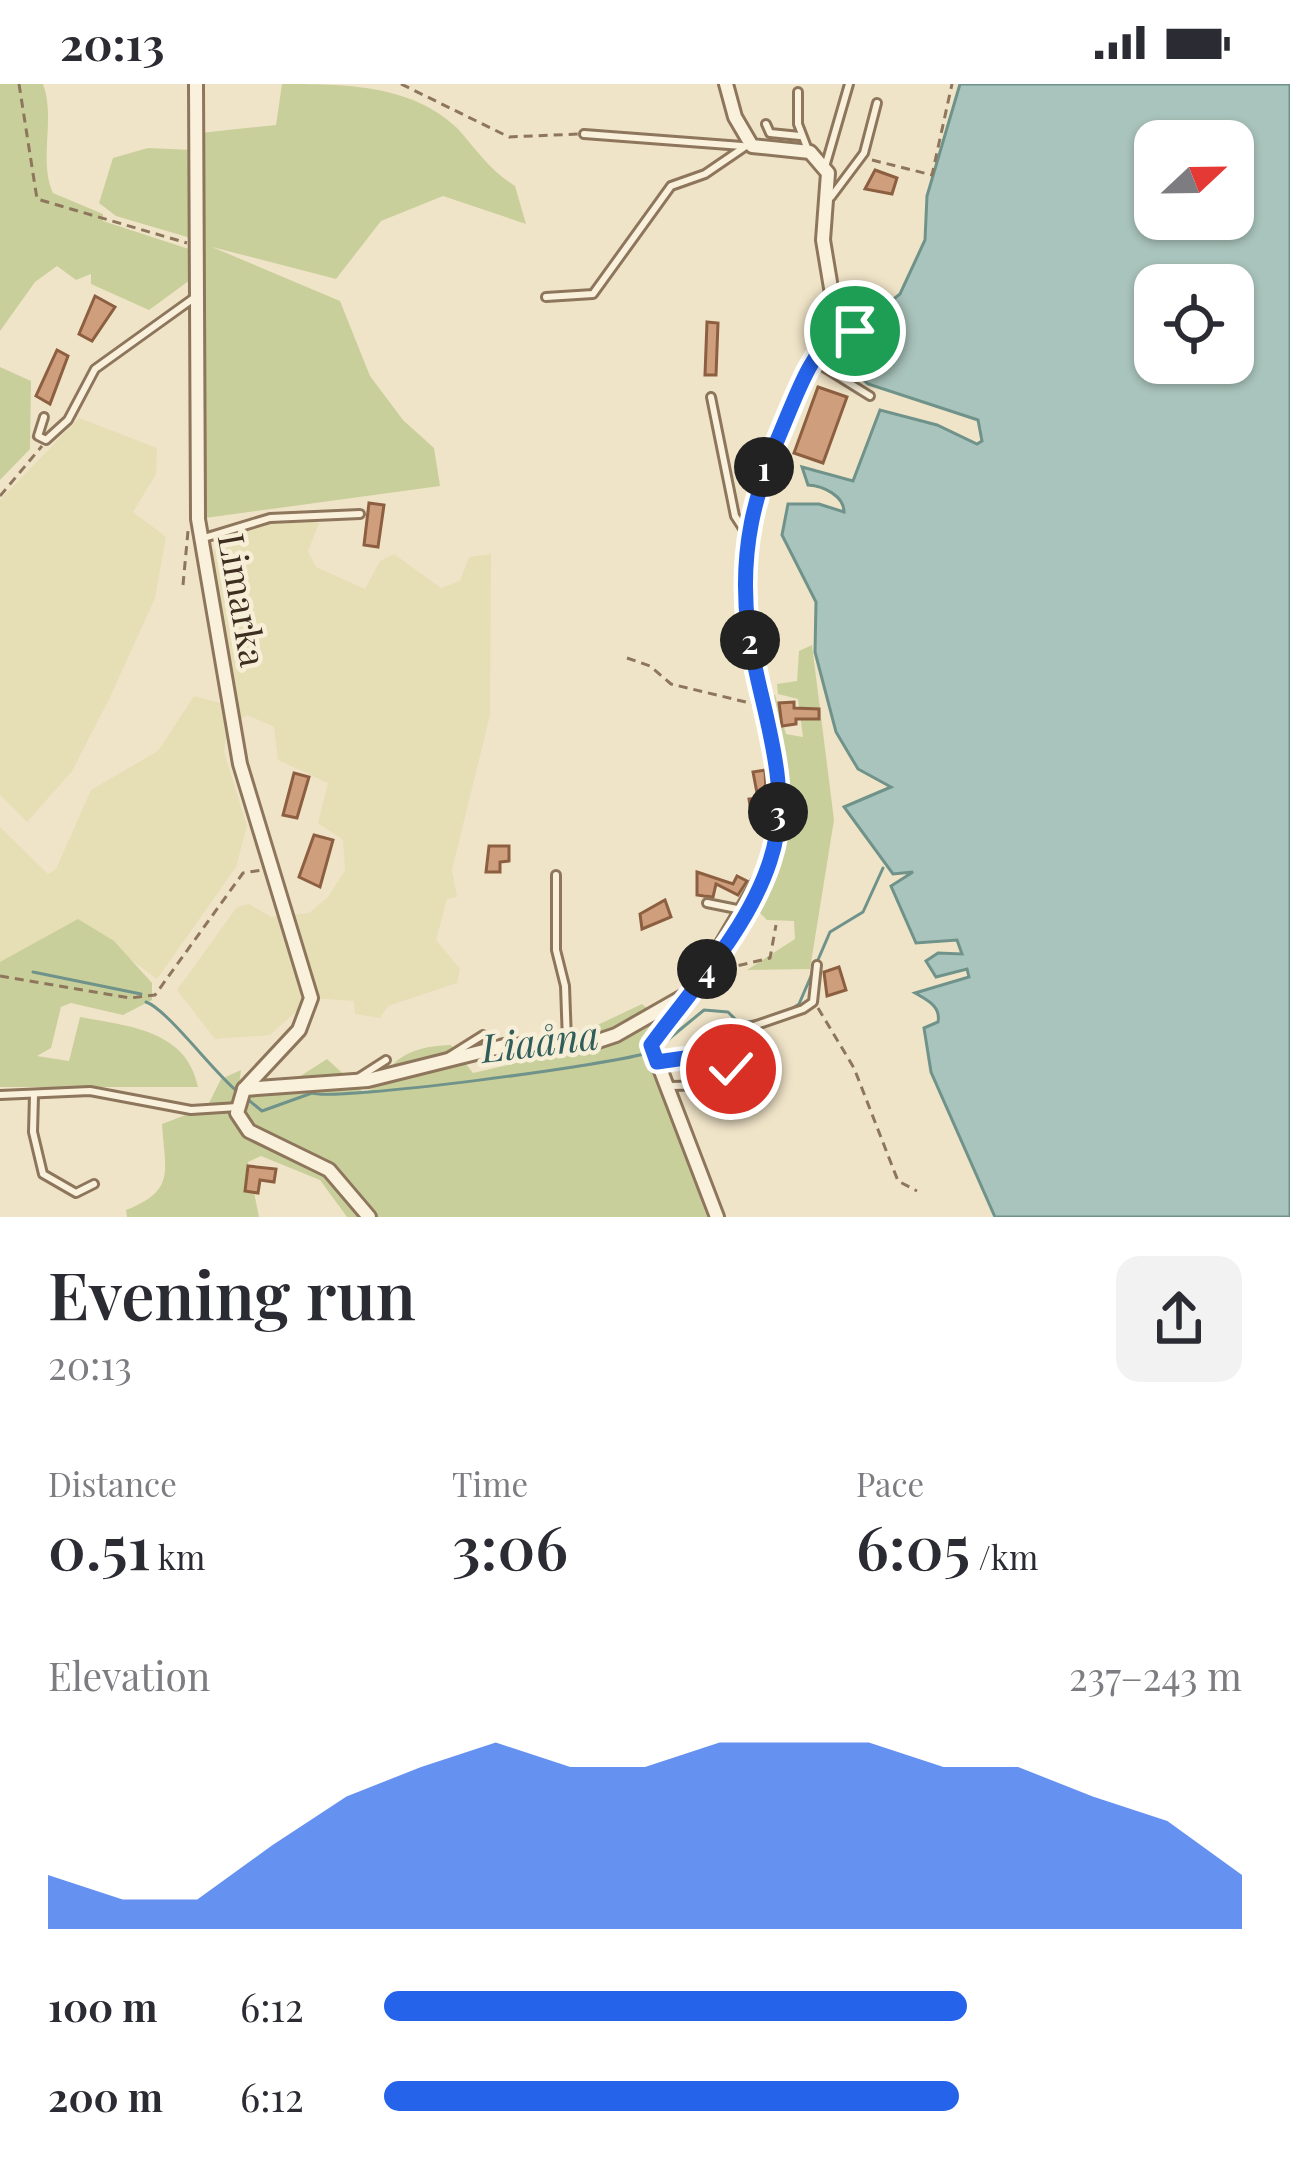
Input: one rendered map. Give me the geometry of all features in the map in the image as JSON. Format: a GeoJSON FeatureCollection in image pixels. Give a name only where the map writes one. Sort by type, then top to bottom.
{"type":"FeatureCollection","features":[{"type":"Feature","properties":{"kind":"street","name":"Limarka"},"geometry":{"type":"LineString","coordinates":[[196,84],[201,247],[198,519],[240,764],[311,998],[299,1030],[244,1089]]}},
{"type":"Feature","properties":{"kind":"street"},"geometry":{"type":"LineString","coordinates":[[716,1217],[651,1045],[712,962],[771,861],[780,794],[748,624],[748,536],[765,465],[814,361],[838,330],[823,240],[828,200],[825,167],[810,152],[749,146],[726,84]]}},
{"type":"Feature","properties":{"kind":"street"},"geometry":{"type":"LineString","coordinates":[[838,330],[871,340]]}},
{"type":"Feature","properties":{"kind":"street"},"geometry":{"type":"LineString","coordinates":[[369,1217],[329,1170],[249,1131],[238,1107],[244,1089],[257,1092],[302,1082],[355,1081],[504,1046],[566,1044],[616,1035],[686,995]]}},
{"type":"Feature","properties":{"kind":"lane"},"geometry":{"type":"LineString","coordinates":[[825,167],[849,84]]}},
{"type":"Feature","properties":{"kind":"lane"},"geometry":{"type":"LineString","coordinates":[[798,92],[800,136],[810,152]]}},
{"type":"Feature","properties":{"kind":"lane"},"geometry":{"type":"LineString","coordinates":[[828,200],[861,158],[877,103]]}},
{"type":"Feature","properties":{"kind":"lane"},"geometry":{"type":"LineString","coordinates":[[766,124],[770,133],[800,136]]}},
{"type":"Feature","properties":{"kind":"lane"},"geometry":{"type":"LineString","coordinates":[[584,134],[749,146]]}},
{"type":"Feature","properties":{"kind":"lane"},"geometry":{"type":"LineString","coordinates":[[546,297],[593,294],[671,186],[705,174],[749,146]]}},
{"type":"Feature","properties":{"kind":"lane"},"geometry":{"type":"LineString","coordinates":[[44,417],[38,436],[46,440],[68,420],[95,369],[201,293]]}},
{"type":"Feature","properties":{"kind":"lane"},"geometry":{"type":"LineString","coordinates":[[814,361],[870,396]]}},
{"type":"Feature","properties":{"kind":"lane"},"geometry":{"type":"LineString","coordinates":[[712,397],[735,516],[748,536]]}},
{"type":"Feature","properties":{"kind":"lane"},"geometry":{"type":"LineString","coordinates":[[201,540],[249,522],[361,514]]}},
{"type":"Feature","properties":{"kind":"lane"},"geometry":{"type":"LineString","coordinates":[[556,875],[556,950],[569,1031],[566,1044]]}},
{"type":"Feature","properties":{"kind":"lane"},"geometry":{"type":"LineString","coordinates":[[707,903],[745,911]]}},
{"type":"Feature","properties":{"kind":"lane"},"geometry":{"type":"LineString","coordinates":[[674,1060],[710,1041],[789,1017],[813,1002],[817,965]]}},
{"type":"Feature","properties":{"kind":"lane"},"geometry":{"type":"LineString","coordinates":[[446,1059],[483,1035]]}},
{"type":"Feature","properties":{"kind":"lane"},"geometry":{"type":"LineString","coordinates":[[657,1062],[720,1053],[732,1062],[717,1084],[666,1086]]}},
{"type":"Feature","properties":{"kind":"lane"},"geometry":{"type":"LineString","coordinates":[[355,1081],[386,1060]]}},
{"type":"Feature","properties":{"kind":"lane"},"geometry":{"type":"LineString","coordinates":[[0,1095],[90,1090],[191,1110],[238,1107]]}},
{"type":"Feature","properties":{"kind":"lane"},"geometry":{"type":"LineString","coordinates":[[34,1095],[34,1132],[43,1174],[76,1193],[94,1184]]}},
{"type":"Feature","properties":{"kind":"path"},"geometry":{"type":"LineString","coordinates":[[19,84],[37,200],[201,247]]}},
{"type":"Feature","properties":{"kind":"path"},"geometry":{"type":"LineString","coordinates":[[400,84],[509,137],[584,134]]}},
{"type":"Feature","properties":{"kind":"path"},"geometry":{"type":"LineString","coordinates":[[861,158],[932,175],[952,84]]}},
{"type":"Feature","properties":{"kind":"path"},"geometry":{"type":"LineString","coordinates":[[0,496],[46,440]]}},
{"type":"Feature","properties":{"kind":"path"},"geometry":{"type":"LineString","coordinates":[[184,585],[190,519],[198,519]]}},
{"type":"Feature","properties":{"kind":"path"},"geometry":{"type":"LineString","coordinates":[[626,658],[650,666],[671,684],[761,703]]}},
{"type":"Feature","properties":{"kind":"path"},"geometry":{"type":"LineString","coordinates":[[0,976],[130,998],[155,995],[243,873],[272,869]]}},
{"type":"Feature","properties":{"kind":"path"},"geometry":{"type":"LineString","coordinates":[[712,962],[736,970],[770,958],[776,925]]}},
{"type":"Feature","properties":{"kind":"path"},"geometry":{"type":"LineString","coordinates":[[813,1002],[854,1068],[898,1180],[917,1191]]}},
{"type":"Feature","properties":{"kind":"shaded area"},"geometry":{"type":"Polygon","coordinates":[[[79,418],[157,448],[156,474],[133,512],[166,537],[155,598],[110,697],[72,771],[27,822],[0,795],[0,500],[79,418]]]}},
{"type":"Feature","properties":{"kind":"shaded area"},"geometry":{"type":"Polygon","coordinates":[[[297,515],[319,523],[308,551],[316,567],[365,589],[380,561],[394,554],[441,588],[460,581],[469,557],[491,554],[490,715],[452,870],[457,897],[447,899],[436,940],[460,969],[457,983],[388,1006],[380,1018],[355,1014],[354,1001],[311,998],[270,1035],[215,1039],[177,990],[237,907],[249,904],[271,917],[309,913],[328,897],[345,870],[343,840],[318,823],[328,783],[278,760],[274,727],[247,715],[227,729],[224,752],[247,826],[236,867],[157,979],[85,926],[0,966],[0,827],[48,874],[56,869],[91,790],[158,751],[194,696],[220,703],[227,688],[206,561],[228,531],[297,515]]]}},
{"type":"Feature","properties":{"kind":"green space"},"geometry":{"type":"Polygon","coordinates":[[[0,84],[43,84],[53,193],[103,214],[103,221],[192,250],[190,280],[149,310],[91,284],[91,274],[76,280],[57,266],[35,282],[0,331],[0,84]]]}},
{"type":"Feature","properties":{"kind":"green space"},"geometry":{"type":"Polygon","coordinates":[[[282,84],[375,90],[439,113],[515,186],[526,224],[443,196],[381,221],[336,279],[212,247],[340,301],[370,376],[403,420],[434,448],[440,486],[198,519],[200,133],[276,125],[282,84]]]}},
{"type":"Feature","properties":{"kind":"green space"},"geometry":{"type":"Polygon","coordinates":[[[148,148],[193,150],[194,239],[116,216],[99,203],[113,158],[148,148]]]}},
{"type":"Feature","properties":{"kind":"green space"},"geometry":{"type":"Polygon","coordinates":[[[0,367],[31,381],[30,449],[0,480],[0,367]]]}},
{"type":"Feature","properties":{"kind":"green space"},"geometry":{"type":"Polygon","coordinates":[[[812,645],[834,820],[810,969],[747,970],[795,939],[794,921],[767,920],[757,910],[776,855],[782,803],[764,694],[775,695],[786,734],[803,737],[798,699],[778,694],[777,684],[797,681],[799,651],[812,645]]]}},
{"type":"Feature","properties":{"kind":"green space"},"geometry":{"type":"Polygon","coordinates":[[[78,919],[114,941],[152,983],[152,1000],[123,1015],[71,1003],[61,1007],[51,1048],[37,1056],[69,1061],[80,1017],[117,1024],[168,1042],[192,1068],[198,1087],[0,1087],[0,962],[78,919]]]}},
{"type":"Feature","properties":{"kind":"green space"},"geometry":{"type":"Polygon","coordinates":[[[642,1004],[654,1014],[646,1038],[649,1054],[707,1217],[347,1217],[320,1180],[261,1156],[248,1162],[259,1217],[127,1217],[126,1210],[153,1195],[164,1177],[162,1124],[207,1107],[221,1079],[241,1070],[237,1098],[285,1086],[327,1059],[364,1093],[379,1085],[399,1059],[417,1050],[451,1045],[473,1073],[559,1053],[572,1037],[642,1004]]]}},
{"type":"Feature","properties":{"kind":"water"},"geometry":{"type":"Polygon","coordinates":[[[960,84],[1290,84],[1290,1217],[995,1217],[931,1072],[924,1028],[938,1022],[938,1016],[932,1004],[915,993],[969,977],[967,969],[936,977],[926,961],[938,953],[962,954],[957,940],[916,943],[891,886],[913,872],[893,874],[844,807],[891,787],[858,769],[836,732],[815,652],[816,602],[782,535],[788,504],[819,504],[844,512],[832,493],[808,485],[802,467],[853,481],[880,410],[937,425],[977,444],[982,441],[978,420],[868,384],[851,368],[863,349],[876,358],[894,342],[866,321],[900,294],[925,240],[927,196],[960,84]]]}},
{"type":"Feature","properties":{"kind":"building"},"geometry":{"type":"Polygon","coordinates":[[[875,170],[897,178],[892,194],[865,189],[875,170]]]}},
{"type":"Feature","properties":{"kind":"building"},"geometry":{"type":"Polygon","coordinates":[[[95,296],[115,307],[92,341],[79,334],[95,296]]]}},
{"type":"Feature","properties":{"kind":"building"},"geometry":{"type":"Polygon","coordinates":[[[707,322],[718,323],[716,375],[705,375],[707,322]]]}},
{"type":"Feature","properties":{"kind":"building"},"geometry":{"type":"Polygon","coordinates":[[[57,350],[68,356],[50,404],[36,396],[57,350]]]}},
{"type":"Feature","properties":{"kind":"building"},"geometry":{"type":"Polygon","coordinates":[[[818,387],[847,397],[823,463],[794,453],[818,387]]]}},
{"type":"Feature","properties":{"kind":"building"},"geometry":{"type":"Polygon","coordinates":[[[369,503],[384,505],[378,547],[364,545],[369,503]]]}},
{"type":"Feature","properties":{"kind":"building"},"geometry":{"type":"Polygon","coordinates":[[[794,702],[794,708],[819,709],[819,719],[796,719],[796,724],[782,726],[779,703],[794,702]]]}},
{"type":"Feature","properties":{"kind":"building"},"geometry":{"type":"Polygon","coordinates":[[[765,770],[767,815],[752,818],[749,799],[758,798],[753,772],[765,770]]]}},
{"type":"Feature","properties":{"kind":"building"},"geometry":{"type":"Polygon","coordinates":[[[294,773],[309,777],[297,818],[283,815],[294,773]]]}},
{"type":"Feature","properties":{"kind":"building"},"geometry":{"type":"Polygon","coordinates":[[[314,835],[333,840],[320,887],[299,877],[314,835]]]}},
{"type":"Feature","properties":{"kind":"building"},"geometry":{"type":"Polygon","coordinates":[[[489,846],[509,846],[509,861],[500,862],[500,872],[486,872],[489,846]]]}},
{"type":"Feature","properties":{"kind":"building"},"geometry":{"type":"Polygon","coordinates":[[[697,872],[733,884],[737,876],[747,881],[738,895],[716,884],[713,897],[697,895],[697,872]]]}},
{"type":"Feature","properties":{"kind":"building"},"geometry":{"type":"Polygon","coordinates":[[[665,900],[671,917],[642,929],[640,914],[665,900]]]}},
{"type":"Feature","properties":{"kind":"building"},"geometry":{"type":"Polygon","coordinates":[[[839,967],[846,990],[827,996],[824,972],[839,967]]]}},
{"type":"Feature","properties":{"kind":"building"},"geometry":{"type":"Polygon","coordinates":[[[248,1166],[276,1169],[274,1182],[260,1180],[258,1193],[245,1191],[248,1166]]]}},
{"type":"Feature","properties":{"kind":"waterway","name":"Liaåna"},"geometry":{"type":"LineString","coordinates":[[789,1011],[799,1004],[830,932],[863,912],[883,868]]}},
{"type":"Feature","properties":{"kind":"waterway","name":"Liaåna"},"geometry":{"type":"LineString","coordinates":[[33,972],[141,994]]}},
{"type":"Feature","properties":{"kind":"waterway","name":"Liaåna"},"geometry":{"type":"LineString","coordinates":[[146,1002],[166,1016],[238,1092]]}},
{"type":"Feature","properties":{"kind":"waterway","name":"Liaåna"},"geometry":{"type":"LineString","coordinates":[[659,1047],[704,1010],[728,1012],[739,1023],[769,1019]]}},
{"type":"Feature","properties":{"kind":"waterway","name":"Liaåna"},"geometry":{"type":"LineString","coordinates":[[246,1098],[262,1111],[312,1093],[477,1080],[650,1052]]}},
{"type":"Feature","properties":{"kind":"route"},"geometry":{"type":"LineString","coordinates":[[731,1069],[728,1055],[720,1053],[657,1062],[651,1045],[745,911],[771,861],[780,794],[748,624],[748,536],[756,490],[802,382],[823,343],[838,330],[855,331]]}}]}
